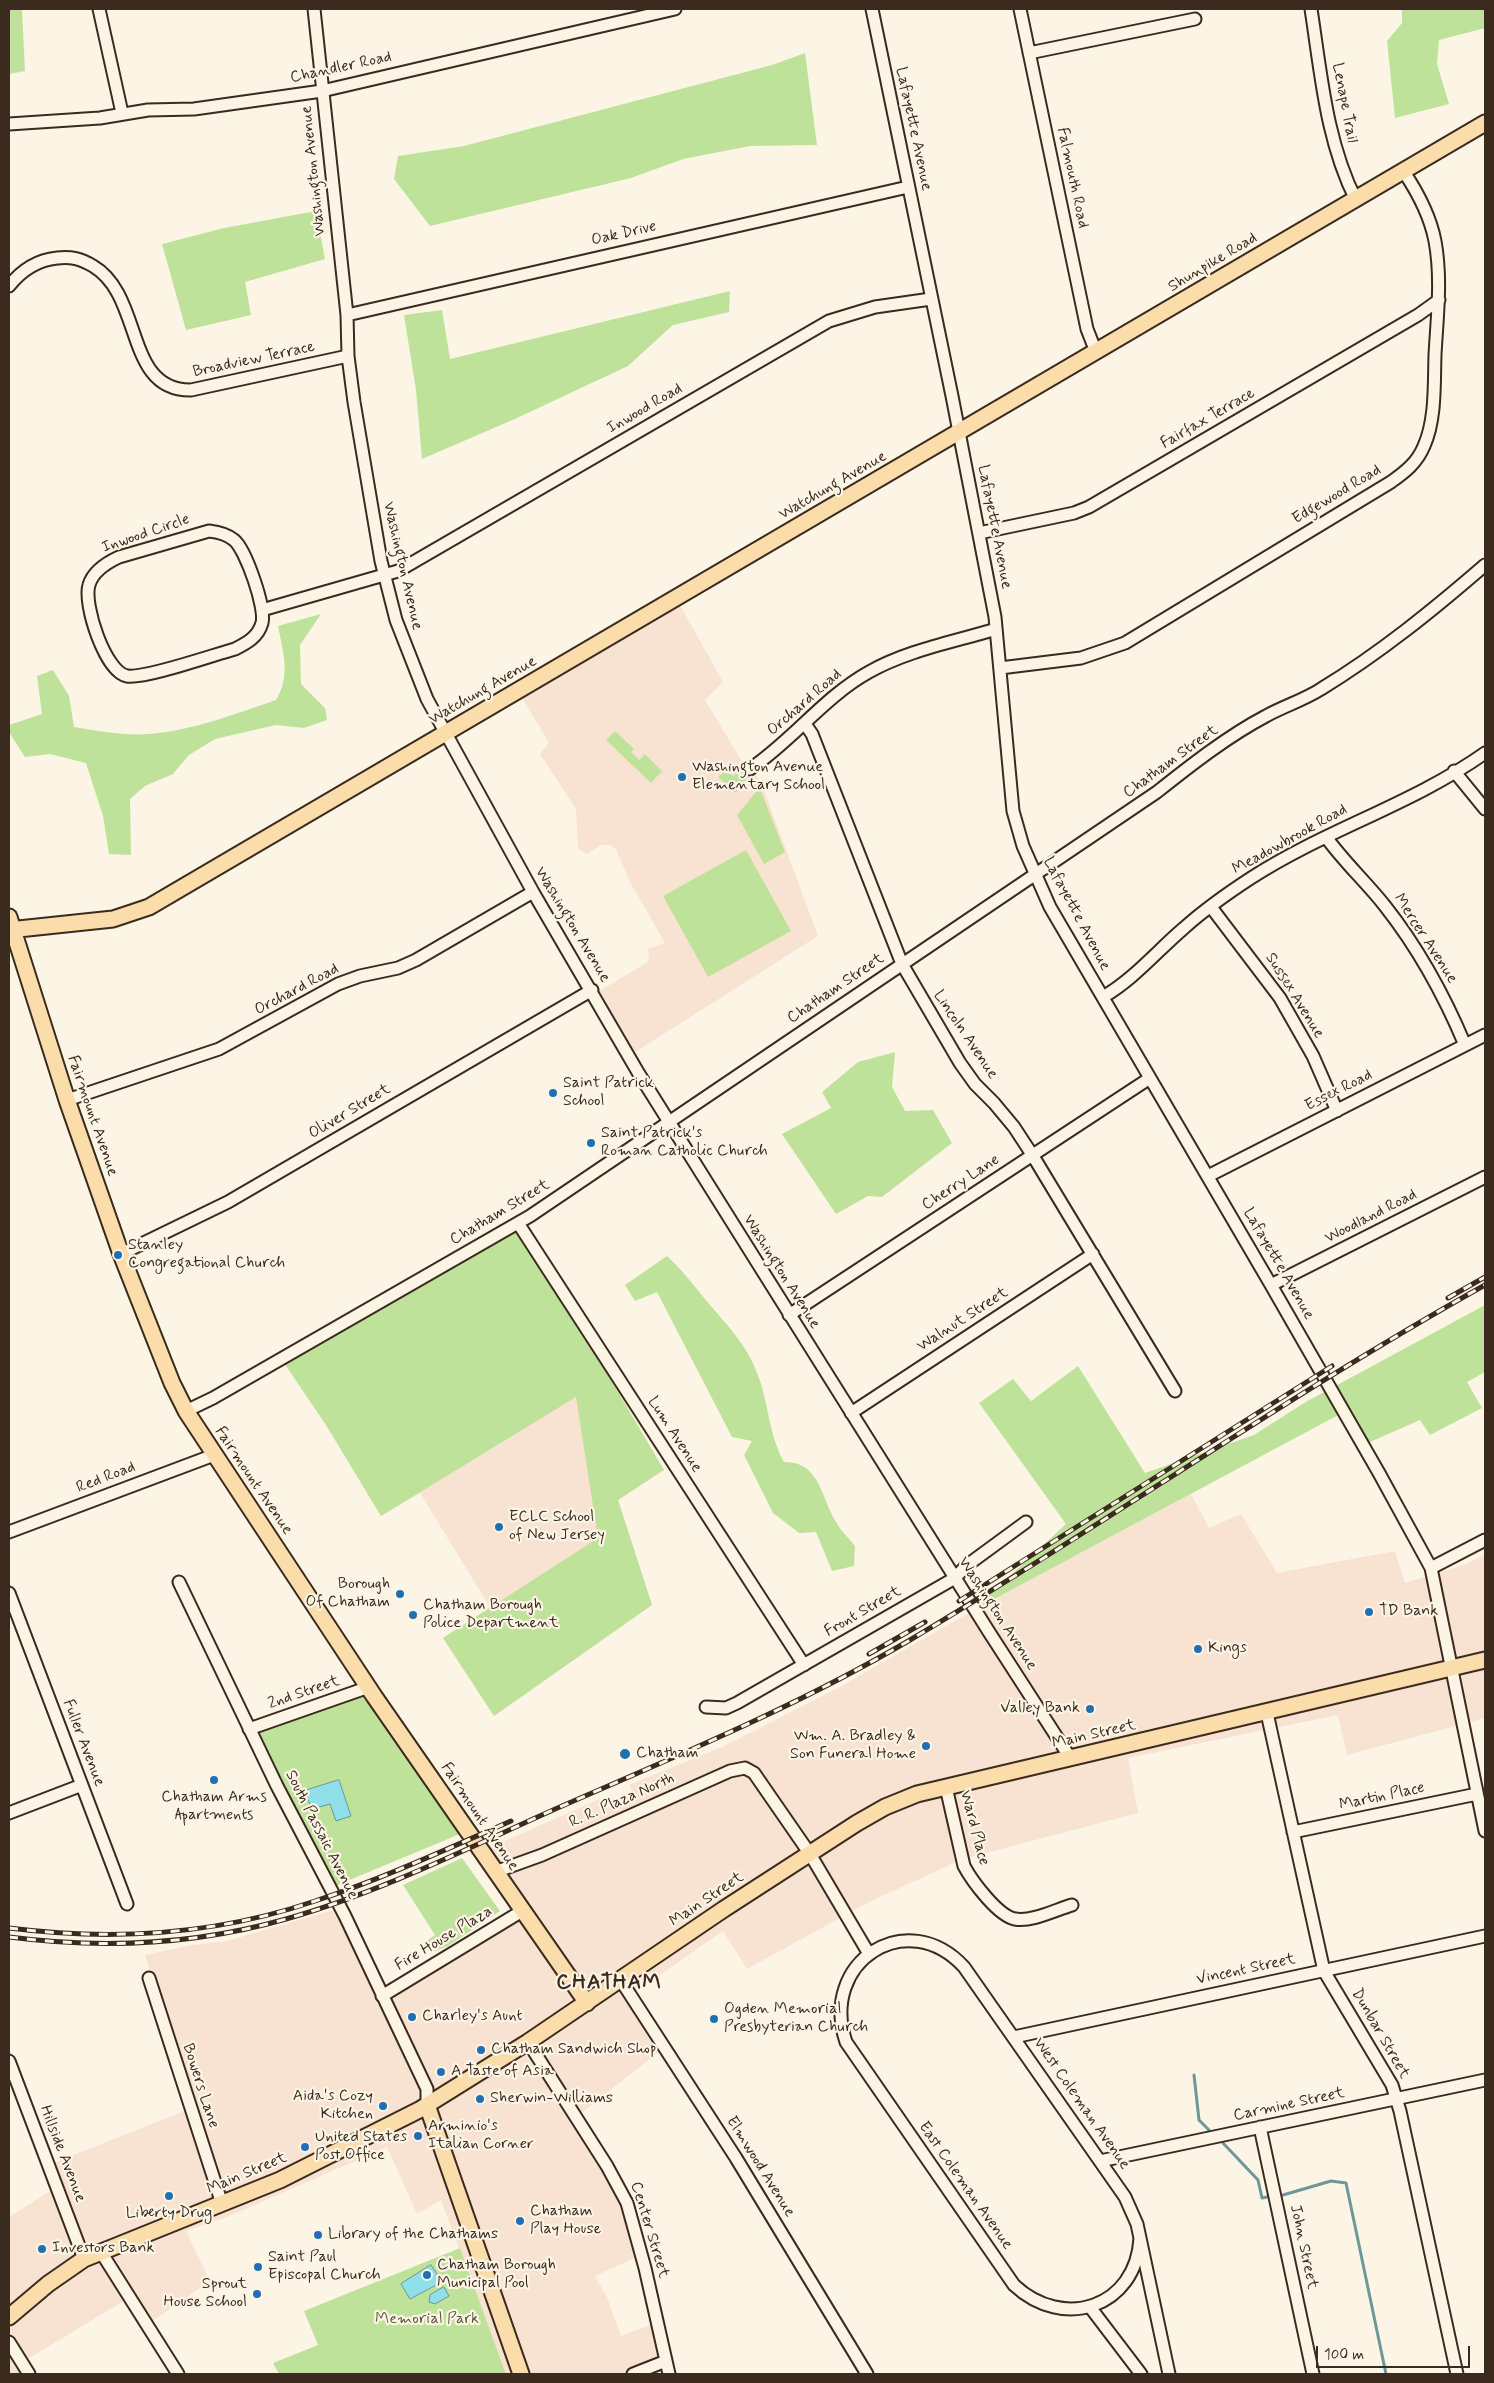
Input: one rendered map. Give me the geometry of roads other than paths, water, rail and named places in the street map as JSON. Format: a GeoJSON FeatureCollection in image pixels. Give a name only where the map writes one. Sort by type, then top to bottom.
{"type":"FeatureCollection","features":[{"type":"Feature","properties":{"kind":"main road","name":"Shunpike Road"},"geometry":{"type":"LineString","coordinates":[[959,433],[1485,123]]}},
{"type":"Feature","properties":{"kind":"main road","name":"Watchung Avenue"},"geometry":{"type":"LineString","coordinates":[[10,926],[113,919],[149,907],[959,433]]}},
{"type":"Feature","properties":{"kind":"main road","name":"Fairmount Avenue"},"geometry":{"type":"LineString","coordinates":[[10,926],[67,1100],[121,1254],[169,1376],[186,1411],[369,1687],[587,2003]]}},
{"type":"Feature","properties":{"kind":"main road","name":"Main Street"},"geometry":{"type":"LineString","coordinates":[[9,2317],[48,2284],[84,2259],[222,2204],[325,2159],[427,2105],[528,2042],[620,1979],[878,1810],[897,1801],[946,1787],[1485,1660]]}},
{"type":"Feature","properties":{"kind":"main road"},"geometry":{"type":"LineString","coordinates":[[427,2105],[521,2374]]}},
{"type":"Feature","properties":{"kind":"street"},"geometry":{"type":"LineString","coordinates":[[99,9],[122,113]]}},
{"type":"Feature","properties":{"kind":"street","name":"Washington Avenue"},"geometry":{"type":"LineString","coordinates":[[314,9],[347,315],[348,356],[370,498],[385,576],[396,620],[412,666],[445,733],[533,892],[668,1122],[1071,1759]]}},
{"type":"Feature","properties":{"kind":"street","name":"Chandler Road"},"geometry":{"type":"LineString","coordinates":[[9,124],[100,118],[122,113],[194,109],[322,91],[675,9]]}},
{"type":"Feature","properties":{"kind":"street","name":"Lafayette Avenue"},"geometry":{"type":"LineString","coordinates":[[872,9],[979,533],[996,629],[1013,811],[1023,846],[1050,907],[1272,1285],[1379,1472],[1431,1568],[1485,1831]]}},
{"type":"Feature","properties":{"kind":"street","name":"Falmouth Road"},"geometry":{"type":"LineString","coordinates":[[1020,9],[1087,329],[1096,352]]}},
{"type":"Feature","properties":{"kind":"street","name":"Lenape Trail"},"geometry":{"type":"LineString","coordinates":[[1311,9],[1327,114],[1344,176],[1356,200]]}},
{"type":"Feature","properties":{"kind":"street"},"geometry":{"type":"LineString","coordinates":[[1029,54],[1195,19]]}},
{"type":"Feature","properties":{"kind":"street","name":"Edgewood Road"},"geometry":{"type":"LineString","coordinates":[[1000,668],[1081,658],[1125,643],[1407,470],[1424,448],[1430,425],[1439,300],[1437,256],[1430,222],[1421,201],[1404,172]]}},
{"type":"Feature","properties":{"kind":"street","name":"Oak Drive"},"geometry":{"type":"LineString","coordinates":[[347,315],[908,187]]}},
{"type":"Feature","properties":{"kind":"street","name":"Broadview Terrace"},"geometry":{"type":"LineString","coordinates":[[9,286],[16,277],[28,268],[51,258],[74,258],[102,272],[110,279],[119,293],[145,363],[157,378],[172,388],[191,390],[348,356]]}},
{"type":"Feature","properties":{"kind":"street","name":"Inwood Road"},"geometry":{"type":"LineString","coordinates":[[385,576],[398,572],[829,321],[875,307],[931,299]]}},
{"type":"Feature","properties":{"kind":"street","name":"Fairfax Terrace"},"geometry":{"type":"LineString","coordinates":[[979,533],[1074,514],[1089,507],[1418,315],[1439,300]]}},
{"type":"Feature","properties":{"kind":"street","name":"Inwood Circle"},"geometry":{"type":"LineString","coordinates":[[199,532],[218,532],[235,540],[242,552],[262,610],[263,622],[260,629],[255,637],[241,646],[143,675],[126,676],[113,667],[104,653],[93,619],[87,590],[94,574],[108,562],[199,532]]}},
{"type":"Feature","properties":{"kind":"street","name":"Chatham Street"},"geometry":{"type":"LineString","coordinates":[[186,1411],[213,1398],[518,1223],[1035,875],[1157,792],[1182,772],[1253,723],[1319,691],[1362,663],[1433,610],[1485,565]]}},
{"type":"Feature","properties":{"kind":"street"},"geometry":{"type":"LineString","coordinates":[[262,610],[385,576]]}},
{"type":"Feature","properties":{"kind":"street","name":"Orchard Road"},"geometry":{"type":"LineString","coordinates":[[750,768],[768,756],[833,697],[869,672],[901,657],[996,629]]}},
{"type":"Feature","properties":{"kind":"street","name":"Lincoln Avenue"},"geometry":{"type":"LineString","coordinates":[[805,724],[816,743],[902,964],[960,1063],[975,1084],[994,1103],[1014,1128],[1033,1156],[1175,1391]]}},
{"type":"Feature","properties":{"kind":"street","name":"Meadowbrook Road"},"geometry":{"type":"LineString","coordinates":[[1103,997],[1122,986],[1184,928],[1250,879],[1326,837],[1410,796],[1454,772],[1485,752]]}},
{"type":"Feature","properties":{"kind":"street"},"geometry":{"type":"LineString","coordinates":[[1454,772],[1485,809]]}},
{"type":"Feature","properties":{"kind":"street","name":"Mercer Avenue"},"geometry":{"type":"LineString","coordinates":[[1326,837],[1343,861],[1384,904],[1414,946],[1443,995],[1465,1045]]}},
{"type":"Feature","properties":{"kind":"street","name":"Orchard Road"},"geometry":{"type":"LineString","coordinates":[[67,1100],[219,1049],[338,984],[360,976],[398,968],[416,960],[533,892]]}},
{"type":"Feature","properties":{"kind":"street","name":"Sussex Avenue"},"geometry":{"type":"LineString","coordinates":[[1211,907],[1280,998],[1312,1056],[1337,1111]]}},
{"type":"Feature","properties":{"kind":"street","name":"Oliver Street"},"geometry":{"type":"LineString","coordinates":[[121,1254],[228,1202],[592,990]]}},
{"type":"Feature","properties":{"kind":"street","name":"Essex Road"},"geometry":{"type":"LineString","coordinates":[[1208,1176],[1485,1035]]}},
{"type":"Feature","properties":{"kind":"street","name":"Cherry Lane"},"geometry":{"type":"LineString","coordinates":[[789,1315],[1150,1078]]}},
{"type":"Feature","properties":{"kind":"street","name":"Woodland Road"},"geometry":{"type":"LineString","coordinates":[[1272,1285],[1485,1177]]}},
{"type":"Feature","properties":{"kind":"street","name":"Lum Avenue"},"geometry":{"type":"LineString","coordinates":[[518,1223],[804,1665]]}},
{"type":"Feature","properties":{"kind":"street","name":"Walnut Street"},"geometry":{"type":"LineString","coordinates":[[851,1413],[1093,1254]]}},
{"type":"Feature","properties":{"kind":"street","name":"Red Road"},"geometry":{"type":"LineString","coordinates":[[9,1532],[214,1455]]}},
{"type":"Feature","properties":{"kind":"street","name":"Front Street"},"geometry":{"type":"LineString","coordinates":[[706,1707],[726,1708],[955,1578],[966,1566],[1026,1522]]}},
{"type":"Feature","properties":{"kind":"street"},"geometry":{"type":"LineString","coordinates":[[1431,1568],[1485,1540]]}},
{"type":"Feature","properties":{"kind":"street","name":"South Passaic Avenue"},"geometry":{"type":"LineString","coordinates":[[179,1582],[249,1729],[345,1916],[427,2089],[427,2105]]}},
{"type":"Feature","properties":{"kind":"street","name":"Fuller Avenue"},"geometry":{"type":"LineString","coordinates":[[9,1593],[127,1904]]}},
{"type":"Feature","properties":{"kind":"street","name":"2nd Street"},"geometry":{"type":"LineString","coordinates":[[249,1729],[369,1687]]}},
{"type":"Feature","properties":{"kind":"street","name":"Dunbar Street"},"geometry":{"type":"LineString","coordinates":[[1267,1712],[1324,1970],[1392,2085],[1396,2098],[1457,2374]]}},
{"type":"Feature","properties":{"kind":"street","name":"R. R. Plaza North"},"geometry":{"type":"LineString","coordinates":[[495,1872],[542,1855],[730,1770],[745,1768],[754,1773],[810,1854],[869,1954]]}},
{"type":"Feature","properties":{"kind":"street"},"geometry":{"type":"LineString","coordinates":[[9,1813],[82,1786]]}},
{"type":"Feature","properties":{"kind":"street","name":"Ward Place"},"geometry":{"type":"LineString","coordinates":[[946,1787],[964,1866],[971,1878],[1000,1911],[1009,1918],[1024,1919],[1072,1906]]}},
{"type":"Feature","properties":{"kind":"street","name":"Martin Place"},"geometry":{"type":"LineString","coordinates":[[1293,1832],[1477,1794]]}},
{"type":"Feature","properties":{"kind":"street","name":"Fire House Plaza"},"geometry":{"type":"LineString","coordinates":[[382,1996],[522,1910]]}},
{"type":"Feature","properties":{"kind":"street","name":"Vincent Street"},"geometry":{"type":"LineString","coordinates":[[1014,2037],[1485,1936]]}},
{"type":"Feature","properties":{"kind":"street","name":"West Coleman Avenue"},"geometry":{"type":"LineString","coordinates":[[869,1954],[888,1944],[901,1942],[929,1944],[942,1949],[964,1967],[1125,2197],[1137,2224],[1169,2374]]}},
{"type":"Feature","properties":{"kind":"street","name":"East Coleman Avenue"},"geometry":{"type":"LineString","coordinates":[[869,1954],[850,1974],[841,2001],[841,2028],[853,2054],[1014,2285],[1024,2295],[1049,2307],[1077,2310],[1090,2307],[1103,2301],[1124,2283],[1138,2259],[1140,2238]]}},
{"type":"Feature","properties":{"kind":"street","name":"Bowers Lane"},"geometry":{"type":"LineString","coordinates":[[149,1978],[222,2204]]}},
{"type":"Feature","properties":{"kind":"street","name":"Elmwood Avenue"},"geometry":{"type":"LineString","coordinates":[[620,1979],[736,2158],[867,2374]]}},
{"type":"Feature","properties":{"kind":"street","name":"Center Street"},"geometry":{"type":"LineString","coordinates":[[528,2042],[607,2166],[626,2201],[645,2268],[669,2374]]}},
{"type":"Feature","properties":{"kind":"street","name":"Hillside Avenue"},"geometry":{"type":"LineString","coordinates":[[9,2061],[84,2259]]}},
{"type":"Feature","properties":{"kind":"street","name":"Carmine Street"},"geometry":{"type":"LineString","coordinates":[[1100,2161],[1485,2080]]}},
{"type":"Feature","properties":{"kind":"street","name":"John Street"},"geometry":{"type":"LineString","coordinates":[[1260,2127],[1313,2374]]}},
{"type":"Feature","properties":{"kind":"street"},"geometry":{"type":"LineString","coordinates":[[101,2252],[178,2374]]}},
{"type":"Feature","properties":{"kind":"street"},"geometry":{"type":"LineString","coordinates":[[1090,2307],[1141,2374]]}},
{"type":"Feature","properties":{"kind":"street"},"geometry":{"type":"LineString","coordinates":[[9,2342],[29,2374]]}},
{"type":"Feature","properties":{"kind":"street"},"geometry":{"type":"LineString","coordinates":[[634,2374],[666,2361]]}},
{"type":"Feature","properties":{"kind":"water"},"geometry":{"type":"Polygon","coordinates":[[[339,1780],[351,1816],[336,1821],[330,1804],[312,1809],[304,1791],[339,1780]]]}},
{"type":"Feature","properties":{"kind":"water","name":"Chatham Borough Municipal Pool"},"geometry":{"type":"Polygon","coordinates":[[[431,2265],[442,2282],[410,2299],[401,2284],[431,2265]]]}},
{"type":"Feature","properties":{"kind":"water"},"geometry":{"type":"Polygon","coordinates":[[[444,2287],[449,2296],[435,2304],[429,2302],[430,2295],[444,2287]]]}},
{"type":"Feature","properties":{"kind":"waterway"},"geometry":{"type":"LineString","coordinates":[[1194,2075],[1199,2120],[1209,2130]]}},
{"type":"Feature","properties":{"kind":"waterway"},"geometry":{"type":"LineString","coordinates":[[1223,2143],[1258,2180],[1262,2198],[1267,2197]]}},
{"type":"Feature","properties":{"kind":"waterway"},"geometry":{"type":"LineString","coordinates":[[1283,2195],[1331,2181],[1346,2183],[1386,2374]]}},
{"type":"Feature","properties":{"kind":"railway"},"geometry":{"type":"LineString","coordinates":[[1448,1298],[1485,1277]]}},
{"type":"Feature","properties":{"kind":"railway"},"geometry":{"type":"LineString","coordinates":[[9,1937],[79,1943],[148,1942],[183,1939],[252,1928],[286,1919],[354,1896],[455,1855],[689,1751],[779,1709],[867,1664],[982,1596],[1339,1371],[1485,1285]]}},
{"type":"Feature","properties":{"kind":"railway"},"geometry":{"type":"LineString","coordinates":[[959,1601],[1332,1366]]}},
{"type":"Feature","properties":{"kind":"railway"},"geometry":{"type":"LineString","coordinates":[[869,1654],[925,1622]]}},
{"type":"Feature","properties":{"kind":"railway"},"geometry":{"type":"LineString","coordinates":[[9,1928],[86,1934],[125,1934],[202,1928],[240,1921],[315,1901],[365,1883],[511,1821]]}},
{"type":"Feature","properties":{"kind":"place","name":"Washington Avenue Elementary School"},"geometry":{"type":"Point","coordinates":[682,777]}},
{"type":"Feature","properties":{"kind":"place","name":"Saint Patrick School"},"geometry":{"type":"Point","coordinates":[553,1093]}},
{"type":"Feature","properties":{"kind":"place","name":"Saint Patrick's Roman Catholic Church"},"geometry":{"type":"Point","coordinates":[591,1143]}},
{"type":"Feature","properties":{"kind":"place","name":"Stanley Congregational Church"},"geometry":{"type":"Point","coordinates":[118,1255]}},
{"type":"Feature","properties":{"kind":"place","name":"ECLC School of New Jersey"},"geometry":{"type":"Point","coordinates":[499,1527]}},
{"type":"Feature","properties":{"kind":"place","name":"Borough Of Chatham"},"geometry":{"type":"Point","coordinates":[400,1594]}},
{"type":"Feature","properties":{"kind":"place","name":"TD Bank"},"geometry":{"type":"Point","coordinates":[1369,1612]}},
{"type":"Feature","properties":{"kind":"place","name":"Chatham Borough Police Department"},"geometry":{"type":"Point","coordinates":[413,1615]}},
{"type":"Feature","properties":{"kind":"place","name":"Kings"},"geometry":{"type":"Point","coordinates":[1198,1649]}},
{"type":"Feature","properties":{"kind":"place","name":"Valley Bank"},"geometry":{"type":"Point","coordinates":[1090,1709]}},
{"type":"Feature","properties":{"kind":"place","name":"Wm. A. Bradley & Son Funeral Home"},"geometry":{"type":"Point","coordinates":[926,1746]}},
{"type":"Feature","properties":{"kind":"place","name":"Chatham"},"geometry":{"type":"Point","coordinates":[625,1754]}},
{"type":"Feature","properties":{"kind":"place","name":"Chatham Arms Apartments"},"geometry":{"type":"Point","coordinates":[214,1780]}},
{"type":"Feature","properties":{"kind":"place","name":"Charley's Aunt"},"geometry":{"type":"Point","coordinates":[412,2017]}},
{"type":"Feature","properties":{"kind":"place","name":"Ogden Memorial Presbyterian Church"},"geometry":{"type":"Point","coordinates":[714,2019]}},
{"type":"Feature","properties":{"kind":"place","name":"Chatham Sandwich Shop"},"geometry":{"type":"Point","coordinates":[481,2050]}},
{"type":"Feature","properties":{"kind":"place","name":"A Taste of Asia"},"geometry":{"type":"Point","coordinates":[441,2072]}},
{"type":"Feature","properties":{"kind":"place","name":"Sherwin-Williams"},"geometry":{"type":"Point","coordinates":[480,2099]}},
{"type":"Feature","properties":{"kind":"place","name":"Aida's Cozy Kitchen"},"geometry":{"type":"Point","coordinates":[383,2106]}},
{"type":"Feature","properties":{"kind":"place","name":"Arminio's Italian Corner"},"geometry":{"type":"Point","coordinates":[418,2136]}},
{"type":"Feature","properties":{"kind":"place","name":"United States Post Office"},"geometry":{"type":"Point","coordinates":[305,2147]}},
{"type":"Feature","properties":{"kind":"place","name":"Liberty Drug"},"geometry":{"type":"Point","coordinates":[169,2196]}},
{"type":"Feature","properties":{"kind":"place","name":"Chatham Play House"},"geometry":{"type":"Point","coordinates":[520,2221]}},
{"type":"Feature","properties":{"kind":"place","name":"Library of the Chathams"},"geometry":{"type":"Point","coordinates":[318,2235]}},
{"type":"Feature","properties":{"kind":"place","name":"Investors Bank"},"geometry":{"type":"Point","coordinates":[42,2249]}},
{"type":"Feature","properties":{"kind":"place","name":"Saint Paul Episcopal Church"},"geometry":{"type":"Point","coordinates":[258,2267]}},
{"type":"Feature","properties":{"kind":"place","name":"Chatham Borough Municipal Pool"},"geometry":{"type":"Point","coordinates":[427,2275]}},
{"type":"Feature","properties":{"kind":"place","name":"Sprout House School"},"geometry":{"type":"Point","coordinates":[257,2294]}},
{"type":"Feature","properties":{"kind":"district","name":"CHATHAM"},"geometry":{"type":"Point","coordinates":[609,1984]}},
{"type":"Feature","properties":{"kind":"park label","name":"Memorial Park"},"geometry":{"type":"Point","coordinates":[427,2320]}}]}
